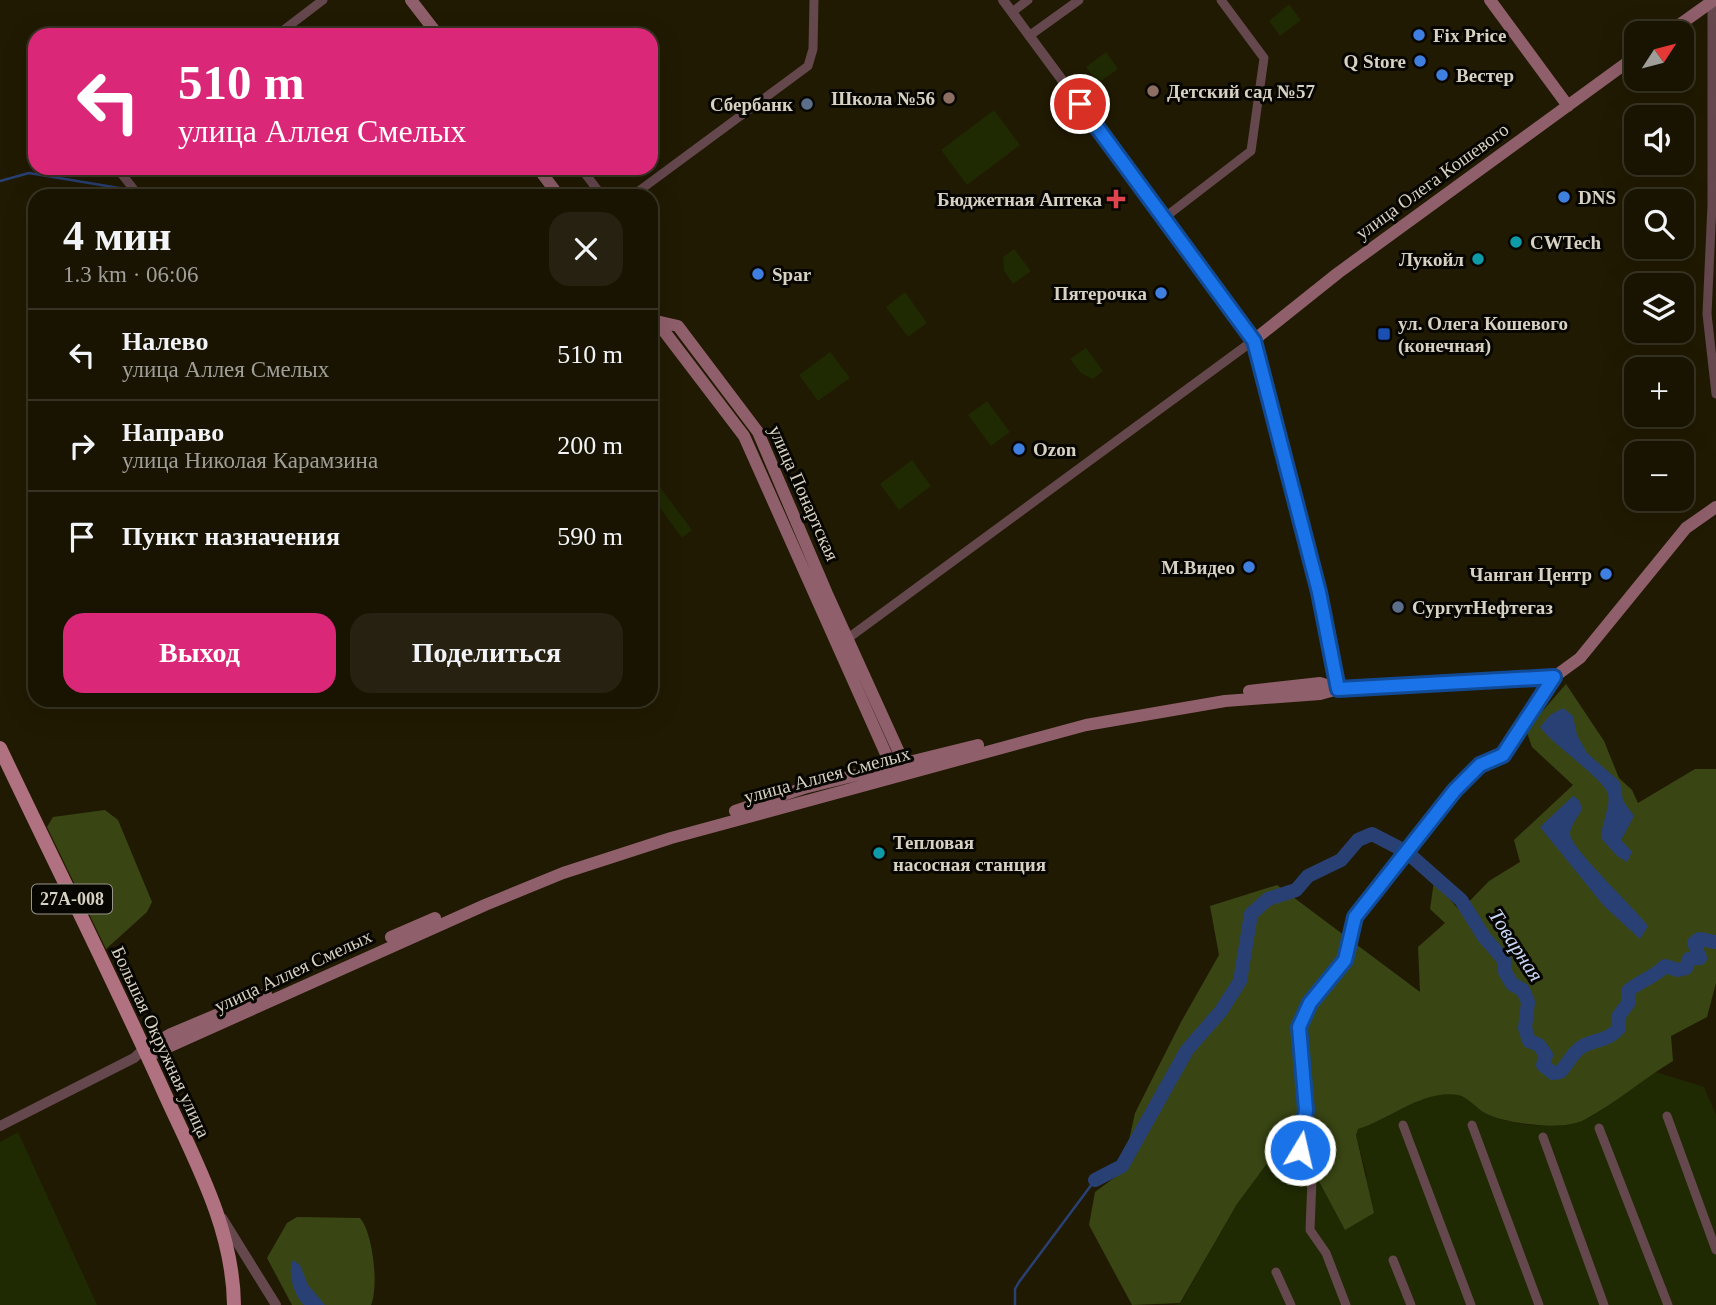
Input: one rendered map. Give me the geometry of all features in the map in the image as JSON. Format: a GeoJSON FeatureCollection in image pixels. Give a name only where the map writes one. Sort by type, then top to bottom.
{"type":"FeatureCollection","features":[{"type":"Feature","properties":{"kind":"main road"},"geometry":{"type":"LineString","coordinates":[[411,0],[433,28]]}},
{"type":"Feature","properties":{"kind":"main road"},"geometry":{"type":"LineString","coordinates":[[1490,0],[1568,106]]}},
{"type":"Feature","properties":{"kind":"main road"},"geometry":{"type":"LineString","coordinates":[[1685,21],[1713,1]]}},
{"type":"Feature","properties":{"kind":"main road","name":"улица Олега Кошевого"},"geometry":{"type":"LineString","coordinates":[[1254,341],[1338,273],[1624,65]]}},
{"type":"Feature","properties":{"kind":"main road","name":"улица Понартская"},"geometry":{"type":"LineString","coordinates":[[658,319],[678,326],[758,432],[822,598],[847,639],[900,769]]}},
{"type":"Feature","properties":{"kind":"main road","name":"улица Понартская"},"geometry":{"type":"LineString","coordinates":[[658,323],[744,436],[900,769]]}},
{"type":"Feature","properties":{"kind":"main road"},"geometry":{"type":"LineString","coordinates":[[666,334],[678,326]]}},
{"type":"Feature","properties":{"kind":"main road"},"geometry":{"type":"LineString","coordinates":[[1254,341],[1319,592],[1338,689]]}},
{"type":"Feature","properties":{"kind":"main road"},"geometry":{"type":"LineString","coordinates":[[1554,677],[1580,658],[1686,528],[1716,507]]}},
{"type":"Feature","properties":{"kind":"main road","name":"улица Аллея Смелых"},"geometry":{"type":"LineString","coordinates":[[142,1054],[182,1029],[429,920],[579,859],[804,788],[900,769],[1120,718],[1212,703],[1320,694],[1338,689],[1554,677]]}},
{"type":"Feature","properties":{"kind":"main road","name":"Большая Окружная улица"},"geometry":{"type":"LineString","coordinates":[[0,748],[220,1215]]}},
{"type":"Feature","properties":{"kind":"main road","name":"27А-008"},"geometry":{"type":"LineString","coordinates":[[220,1215],[234,1280],[234,1305]]}},
{"type":"Feature","properties":{"kind":"street"},"geometry":{"type":"LineString","coordinates":[[286,28],[323,0]]}},
{"type":"Feature","properties":{"kind":"street"},"geometry":{"type":"LineString","coordinates":[[641,189],[808,66],[813,49],[814,0]]}},
{"type":"Feature","properties":{"kind":"street"},"geometry":{"type":"LineString","coordinates":[[847,639],[1254,341],[1003,0]]}},
{"type":"Feature","properties":{"kind":"street"},"geometry":{"type":"LineString","coordinates":[[1012,12],[1028,0]]}},
{"type":"Feature","properties":{"kind":"street"},"geometry":{"type":"LineString","coordinates":[[1029,36],[1079,0]]}},
{"type":"Feature","properties":{"kind":"street"},"geometry":{"type":"LineString","coordinates":[[1164,218],[1251,151],[1264,58],[1221,0]]}},
{"type":"Feature","properties":{"kind":"street"},"geometry":{"type":"LineString","coordinates":[[1713,1],[1712,205],[1707,314],[1716,394]]}},
{"type":"Feature","properties":{"kind":"street"},"geometry":{"type":"LineString","coordinates":[[123,175],[134,189]]}},
{"type":"Feature","properties":{"kind":"street"},"geometry":{"type":"LineString","coordinates":[[586,175],[596,189]]}},
{"type":"Feature","properties":{"kind":"street"},"geometry":{"type":"LineString","coordinates":[[1346,1305],[1326,1253],[1310,1230],[1312,1179],[1300,1150],[1306,1110],[1299,1027],[1310,1003],[1345,960],[1355,917],[1455,790],[1480,765],[1503,755],[1554,677]]}},
{"type":"Feature","properties":{"kind":"street"},"geometry":{"type":"LineString","coordinates":[[0,1126],[142,1054]]}},
{"type":"Feature","properties":{"kind":"street"},"geometry":{"type":"LineString","coordinates":[[1667,1116],[1716,1250]]}},
{"type":"Feature","properties":{"kind":"street"},"geometry":{"type":"LineString","coordinates":[[1403,1125],[1471,1305]]}},
{"type":"Feature","properties":{"kind":"street"},"geometry":{"type":"LineString","coordinates":[[1472,1125],[1539,1305]]}},
{"type":"Feature","properties":{"kind":"street"},"geometry":{"type":"LineString","coordinates":[[1599,1128],[1668,1305]]}},
{"type":"Feature","properties":{"kind":"street"},"geometry":{"type":"LineString","coordinates":[[1543,1137],[1604,1305]]}},
{"type":"Feature","properties":{"kind":"street","name":"Большая Окружная улица"},"geometry":{"type":"LineString","coordinates":[[220,1215],[276,1305]]}},
{"type":"Feature","properties":{"kind":"street"},"geometry":{"type":"LineString","coordinates":[[1393,1260],[1411,1305]]}},
{"type":"Feature","properties":{"kind":"street"},"geometry":{"type":"LineString","coordinates":[[234,1280],[243,1267],[256,1272]]}},
{"type":"Feature","properties":{"kind":"street"},"geometry":{"type":"LineString","coordinates":[[1276,1272],[1291,1305]]}},
{"type":"Feature","properties":{"kind":"green space"},"geometry":{"type":"Polygon","coordinates":[[[1289,4],[1301,20],[1280,36],[1269,21],[1289,4]]]}},
{"type":"Feature","properties":{"kind":"green space"},"geometry":{"type":"Polygon","coordinates":[[[1106,52],[1118,69],[1098,83],[1086,67],[1106,52]]]}},
{"type":"Feature","properties":{"kind":"green space"},"geometry":{"type":"Polygon","coordinates":[[[994,110],[1020,145],[967,185],[941,150],[994,110]]]}},
{"type":"Feature","properties":{"kind":"green space"},"geometry":{"type":"Polygon","coordinates":[[[1014,249],[1031,271],[1013,284],[1004,271],[1003,257],[1014,249]]]}},
{"type":"Feature","properties":{"kind":"green space"},"geometry":{"type":"Polygon","coordinates":[[[905,292],[927,323],[908,337],[886,307],[905,292]]]}},
{"type":"Feature","properties":{"kind":"green space"},"geometry":{"type":"Polygon","coordinates":[[[1086,348],[1103,371],[1093,379],[1081,373],[1070,359],[1086,348]]]}},
{"type":"Feature","properties":{"kind":"green space"},"geometry":{"type":"Polygon","coordinates":[[[830,352],[850,378],[818,401],[799,375],[830,352]]]}},
{"type":"Feature","properties":{"kind":"green space"},"geometry":{"type":"Polygon","coordinates":[[[987,401],[1010,432],[991,446],[968,415],[987,401]]]}},
{"type":"Feature","properties":{"kind":"green space"},"geometry":{"type":"Polygon","coordinates":[[[912,460],[931,486],[899,510],[880,484],[912,460]]]}},
{"type":"Feature","properties":{"kind":"green space"},"geometry":{"type":"Polygon","coordinates":[[[658,484],[692,530],[682,538],[658,505],[658,484]]]}},
{"type":"Feature","properties":{"kind":"green space"},"geometry":{"type":"Polygon","coordinates":[[[1566,684],[1604,741],[1619,778],[1632,790],[1638,803],[1695,769],[1716,769],[1716,983],[1707,1017],[1671,1036],[1673,1061],[1607,1107],[1575,1123],[1550,1126],[1510,1121],[1485,1113],[1462,1096],[1445,1094],[1419,1101],[1358,1129],[1356,1135],[1374,1213],[1345,1230],[1306,1157],[1271,1158],[1237,1204],[1180,1303],[1132,1305],[1089,1225],[1095,1192],[1122,1172],[1135,1113],[1181,1022],[1219,955],[1210,906],[1277,885],[1420,992],[1418,947],[1445,923],[1430,909],[1434,881],[1460,911],[1489,881],[1520,862],[1514,840],[1573,785],[1532,747],[1526,730],[1566,684]]]}},
{"type":"Feature","properties":{"kind":"green space"},"geometry":{"type":"Polygon","coordinates":[[[105,810],[118,820],[152,902],[147,912],[106,949],[47,827],[53,817],[105,810]]]}},
{"type":"Feature","properties":{"kind":"green space"},"geometry":{"type":"Polygon","coordinates":[[[1656,1072],[1704,1087],[1716,1115],[1716,1305],[1174,1305],[1181,1303],[1237,1204],[1271,1157],[1306,1157],[1346,1230],[1367,1176],[1356,1135],[1358,1129],[1420,1100],[1445,1094],[1462,1096],[1485,1113],[1511,1122],[1546,1126],[1579,1122],[1596,1114],[1656,1072]]]}},
{"type":"Feature","properties":{"kind":"green space"},"geometry":{"type":"Polygon","coordinates":[[[18,1132],[97,1305],[0,1305],[0,1142],[18,1132]]]}},
{"type":"Feature","properties":{"kind":"green space"},"geometry":{"type":"Polygon","coordinates":[[[297,1217],[360,1218],[365,1225],[373,1260],[374,1286],[371,1305],[292,1305],[267,1258],[287,1223],[297,1217]]]}},
{"type":"Feature","properties":{"kind":"water"},"geometry":{"type":"Polygon","coordinates":[[[1563,708],[1573,716],[1577,735],[1587,753],[1620,782],[1623,801],[1634,816],[1621,840],[1632,852],[1627,862],[1617,856],[1601,838],[1609,799],[1605,788],[1540,727],[1550,715],[1563,708]]]}},
{"type":"Feature","properties":{"kind":"water"},"geometry":{"type":"Polygon","coordinates":[[[1573,796],[1579,800],[1582,809],[1570,831],[1573,842],[1648,926],[1640,939],[1604,906],[1540,827],[1573,796]]]}},
{"type":"Feature","properties":{"kind":"water"},"geometry":{"type":"Polygon","coordinates":[[[293,1260],[300,1265],[308,1285],[325,1305],[304,1305],[300,1301],[291,1277],[293,1260]]]}},
{"type":"Feature","properties":{"kind":"waterway"},"geometry":{"type":"LineString","coordinates":[[0,181],[28,173]]}},
{"type":"Feature","properties":{"kind":"waterway"},"geometry":{"type":"LineString","coordinates":[[41,175],[125,189]]}},
{"type":"Feature","properties":{"kind":"waterway","name":"Товарная"},"geometry":{"type":"LineString","coordinates":[[1095,1180],[1122,1166],[1187,1050],[1221,1011],[1240,981],[1251,914],[1268,899],[1296,890],[1308,876],[1341,860],[1358,840],[1372,834],[1401,849]]}},
{"type":"Feature","properties":{"kind":"waterway","name":"Товарная"},"geometry":{"type":"LineString","coordinates":[[1410,855],[1461,900],[1484,937],[1504,960],[1505,972],[1512,984],[1523,990],[1528,1002],[1525,1028],[1529,1041],[1539,1045],[1546,1055],[1543,1065],[1553,1073],[1560,1072],[1579,1048],[1606,1038],[1619,1028],[1618,1017],[1629,1002],[1628,991],[1665,966],[1678,970],[1686,968],[1689,959],[1700,958],[1694,943],[1699,939],[1716,942]]}},
{"type":"Feature","properties":{"kind":"waterway"},"geometry":{"type":"LineString","coordinates":[[1015,1305],[1015,1289],[1019,1282],[1095,1180]]}},
{"type":"Feature","properties":{"kind":"place","name":"Fix Price"},"geometry":{"type":"Point","coordinates":[1419,35]}},
{"type":"Feature","properties":{"kind":"place","name":"Q Store"},"geometry":{"type":"Point","coordinates":[1420,61]}},
{"type":"Feature","properties":{"kind":"place","name":"Вестер"},"geometry":{"type":"Point","coordinates":[1442,75]}},
{"type":"Feature","properties":{"kind":"place","name":"Детский сад №57"},"geometry":{"type":"Point","coordinates":[1153,91]}},
{"type":"Feature","properties":{"kind":"place","name":"Школа №56"},"geometry":{"type":"Point","coordinates":[949,98]}},
{"type":"Feature","properties":{"kind":"place","name":"Сбербанк"},"geometry":{"type":"Point","coordinates":[807,104]}},
{"type":"Feature","properties":{"kind":"place","name":"DNS"},"geometry":{"type":"Point","coordinates":[1564,197]}},
{"type":"Feature","properties":{"kind":"place","name":"Бюджетная Аптека"},"geometry":{"type":"Point","coordinates":[1116,199]}},
{"type":"Feature","properties":{"kind":"place","name":"CWTech"},"geometry":{"type":"Point","coordinates":[1516,242]}},
{"type":"Feature","properties":{"kind":"place","name":"Лукойл"},"geometry":{"type":"Point","coordinates":[1478,259]}},
{"type":"Feature","properties":{"kind":"place","name":"Spar"},"geometry":{"type":"Point","coordinates":[758,274]}},
{"type":"Feature","properties":{"kind":"place","name":"Пятерочка"},"geometry":{"type":"Point","coordinates":[1161,293]}},
{"type":"Feature","properties":{"kind":"place","name":"ул. Олега Кошевого (конечная)"},"geometry":{"type":"Point","coordinates":[1384,334]}},
{"type":"Feature","properties":{"kind":"place","name":"Ozon"},"geometry":{"type":"Point","coordinates":[1019,449]}},
{"type":"Feature","properties":{"kind":"place","name":"M.Видео"},"geometry":{"type":"Point","coordinates":[1249,567]}},
{"type":"Feature","properties":{"kind":"place","name":"Чанган Центр"},"geometry":{"type":"Point","coordinates":[1606,574]}},
{"type":"Feature","properties":{"kind":"place","name":"СургутНефтегаз"},"geometry":{"type":"Point","coordinates":[1398,607]}},
{"type":"Feature","properties":{"kind":"place","name":"Тепловая насосная станция"},"geometry":{"type":"Point","coordinates":[879,853]}},
{"type":"Feature","properties":{"kind":"route"},"geometry":{"type":"LineString","coordinates":[[1080,104],[1254,341],[1319,592],[1338,689],[1524,681],[1554,677],[1503,755],[1480,765],[1455,790],[1355,917],[1345,960],[1310,1003],[1299,1027],[1306,1110],[1300,1150]]}}]}
